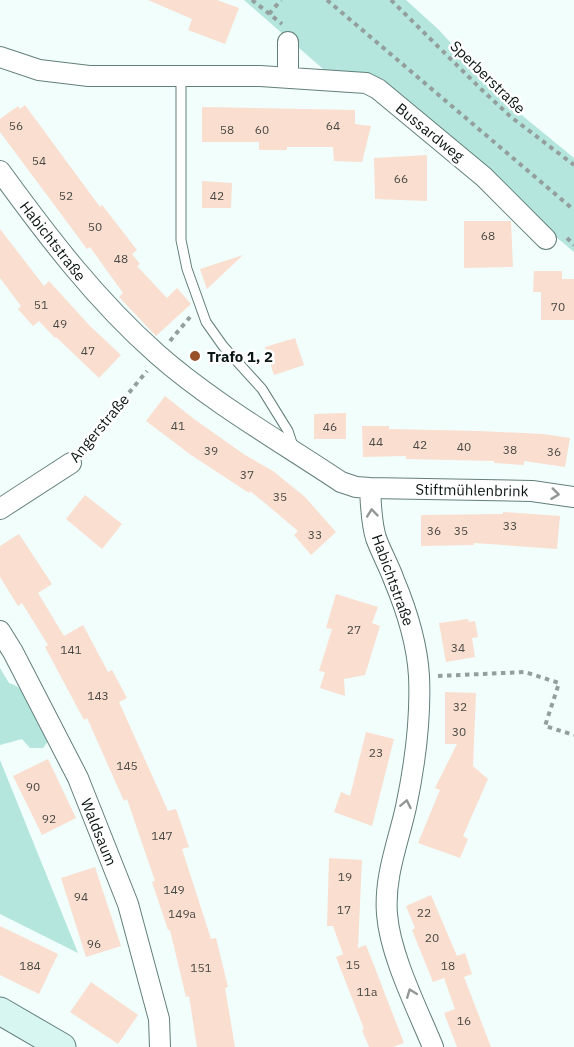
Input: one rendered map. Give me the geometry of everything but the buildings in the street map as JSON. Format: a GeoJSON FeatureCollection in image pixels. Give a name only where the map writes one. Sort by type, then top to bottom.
{"type":"FeatureCollection","features":[{"type":"Feature","properties":{"kind":"main road"},"geometry":{"type":"LineString","coordinates":[[0,1011],[62,1047]]}},
{"type":"Feature","properties":{"kind":"street"},"geometry":{"type":"LineString","coordinates":[[288,42],[288,78]]}},
{"type":"Feature","properties":{"kind":"street","name":"Bussardweg"},"geometry":{"type":"LineString","coordinates":[[0,57],[39,70],[89,76],[260,76],[366,83],[378,89],[484,177],[546,239]]}},
{"type":"Feature","properties":{"kind":"street","name":"Habichtstraße"},"geometry":{"type":"LineString","coordinates":[[0,171],[83,280],[159,356],[209,393],[341,482],[356,487],[370,488],[371,513],[376,538],[406,608],[415,642],[419,676],[416,750],[406,806],[386,890],[387,914],[390,940],[433,1047]]}},
{"type":"Feature","properties":{"kind":"street","name":"Angerstraße"},"geometry":{"type":"LineString","coordinates":[[0,509],[71,463]]}},
{"type":"Feature","properties":{"kind":"street","name":"Stiftmühlenbrink"},"geometry":{"type":"LineString","coordinates":[[370,488],[532,491],[574,497]]}},
{"type":"Feature","properties":{"kind":"street","name":"Waldsaum"},"geometry":{"type":"LineString","coordinates":[[0,631],[78,778],[128,904],[159,1019],[160,1047]]}},
{"type":"Feature","properties":{"kind":"lane"},"geometry":{"type":"LineString","coordinates":[[181,77],[181,240],[187,269],[206,322],[223,346],[262,389],[288,430],[294,451]]}},
{"type":"Feature","properties":{"kind":"path"},"geometry":{"type":"LineString","coordinates":[[252,0],[269,14],[280,0]]}},
{"type":"Feature","properties":{"kind":"path"},"geometry":{"type":"LineString","coordinates":[[327,0],[574,210]]}},
{"type":"Feature","properties":{"kind":"path","name":"Sperberstraße"},"geometry":{"type":"LineString","coordinates":[[391,0],[511,117],[574,165]]}},
{"type":"Feature","properties":{"kind":"path","name":"Angerstraße"},"geometry":{"type":"LineString","coordinates":[[71,463],[200,306]]}},
{"type":"Feature","properties":{"kind":"path"},"geometry":{"type":"LineString","coordinates":[[419,676],[525,672],[559,683],[545,726],[574,735]]}},
{"type":"Feature","properties":{"kind":"green space"},"geometry":{"type":"Polygon","coordinates":[[[244,0],[406,0],[439,30],[480,75],[524,117],[574,158],[574,252],[366,76],[330,75],[244,0]]]}},
{"type":"Feature","properties":{"kind":"green space"},"geometry":{"type":"Polygon","coordinates":[[[0,668],[9,683],[24,692],[34,706],[49,740],[43,748],[30,748],[22,739],[0,745],[0,668]]]}},
{"type":"Feature","properties":{"kind":"green space"},"geometry":{"type":"Polygon","coordinates":[[[0,760],[78,953],[0,914],[0,760]]]}},
{"type":"Feature","properties":{"kind":"place","name":"Trafo 1, 2"},"geometry":{"type":"Point","coordinates":[195,356]}}]}
